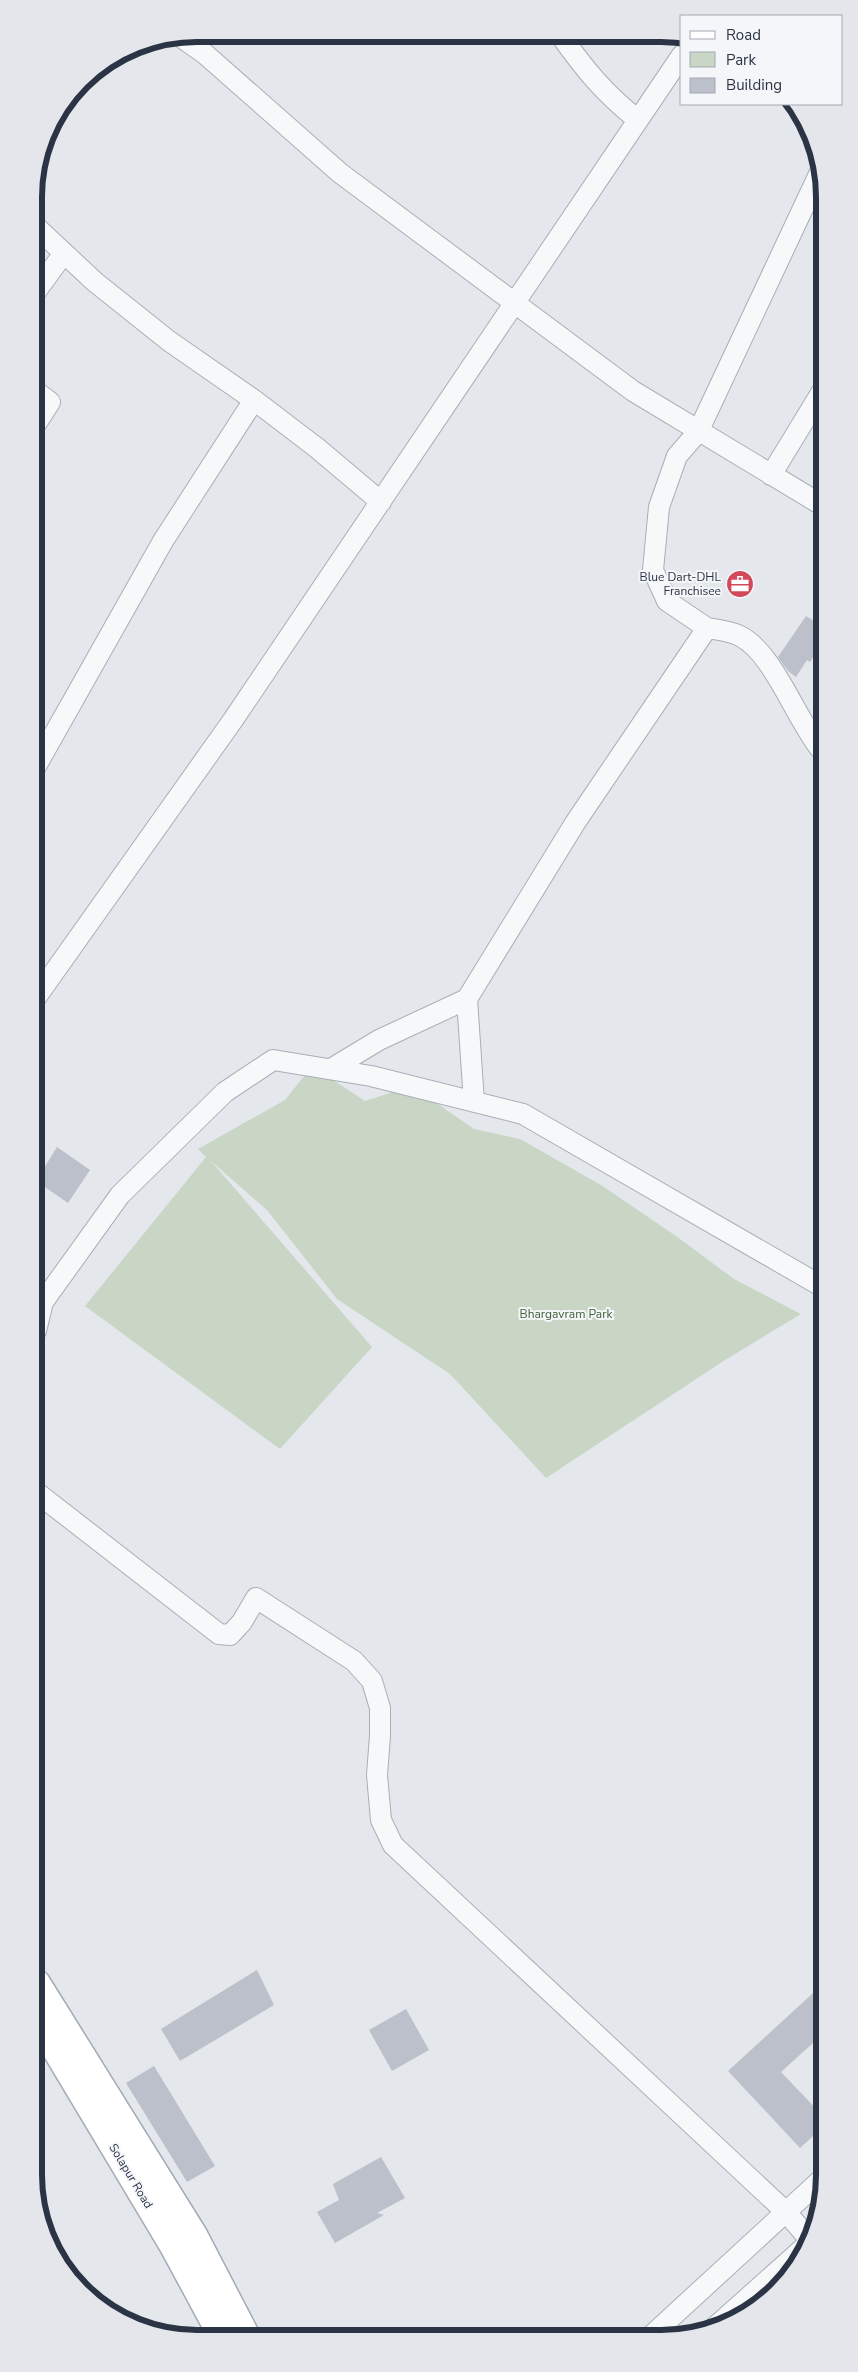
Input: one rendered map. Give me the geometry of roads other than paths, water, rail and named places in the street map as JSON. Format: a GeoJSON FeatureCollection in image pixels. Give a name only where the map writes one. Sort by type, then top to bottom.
{"type":"FeatureCollection","features":[{"type":"Feature","properties":{"kind":"main road"},"geometry":{"type":"LineString","coordinates":[[42,1992],[184,2241],[243,2330]]}},
{"type":"Feature","properties":{"kind":"main road","name":"Solapur Road"},"geometry":{"type":"LineString","coordinates":[[42,2027],[184,2241],[219,2330]]}},
{"type":"Feature","properties":{"kind":"street"},"geometry":{"type":"LineString","coordinates":[[566,42],[588,73],[609,98],[638,120]]}},
{"type":"Feature","properties":{"kind":"street"},"geometry":{"type":"LineString","coordinates":[[190,43],[340,173],[514,304],[633,391],[698,432],[816,501]]}},
{"type":"Feature","properties":{"kind":"street"},"geometry":{"type":"LineString","coordinates":[[43,988],[233,720],[680,58]]}},
{"type":"Feature","properties":{"kind":"street"},"geometry":{"type":"LineString","coordinates":[[815,184],[698,432],[677,456],[660,507],[653,570],[667,600],[707,628],[741,637],[758,650],[770,666],[807,732],[816,743]]}},
{"type":"Feature","properties":{"kind":"street"},"geometry":{"type":"LineString","coordinates":[[43,233],[95,282],[169,341],[254,400],[317,448],[381,502]]}},
{"type":"Feature","properties":{"kind":"street"},"geometry":{"type":"LineString","coordinates":[[43,282],[64,253]]}},
{"type":"Feature","properties":{"kind":"street"},"geometry":{"type":"LineString","coordinates":[[43,397],[50,402],[43,413]]}},
{"type":"Feature","properties":{"kind":"street"},"geometry":{"type":"LineString","coordinates":[[43,754],[163,541],[254,400]]}},
{"type":"Feature","properties":{"kind":"street"},"geometry":{"type":"LineString","coordinates":[[771,475],[816,401]]}},
{"type":"Feature","properties":{"kind":"street"},"geometry":{"type":"LineString","coordinates":[[331,1069],[379,1040],[467,999],[574,823],[707,628]]}},
{"type":"Feature","properties":{"kind":"street"},"geometry":{"type":"LineString","coordinates":[[467,999],[474,1102]]}},
{"type":"Feature","properties":{"kind":"street"},"geometry":{"type":"LineString","coordinates":[[42,1304],[120,1195],[225,1092],[273,1060],[371,1076],[523,1114],[815,1283]]}},
{"type":"Feature","properties":{"kind":"street"},"geometry":{"type":"LineString","coordinates":[[42,1497],[219,1634],[230,1634],[242,1622],[256,1598],[354,1661],[372,1681],[380,1708],[377,1775],[381,1820],[393,1845],[786,2212],[804,2233]]}},
{"type":"Feature","properties":{"kind":"street"},"geometry":{"type":"LineString","coordinates":[[657,2330],[815,2185]]}},
{"type":"Feature","properties":{"kind":"street"},"geometry":{"type":"LineString","coordinates":[[730,2313],[789,2261]]}},
{"type":"Feature","properties":{"kind":"place","name":"Blue Dart-DHL Franchisee"},"geometry":{"type":"Point","coordinates":[740,584]}},
{"type":"Feature","properties":{"kind":"park label","name":"Bhargavram Park"},"geometry":{"type":"Point","coordinates":[566,1314]}}]}
